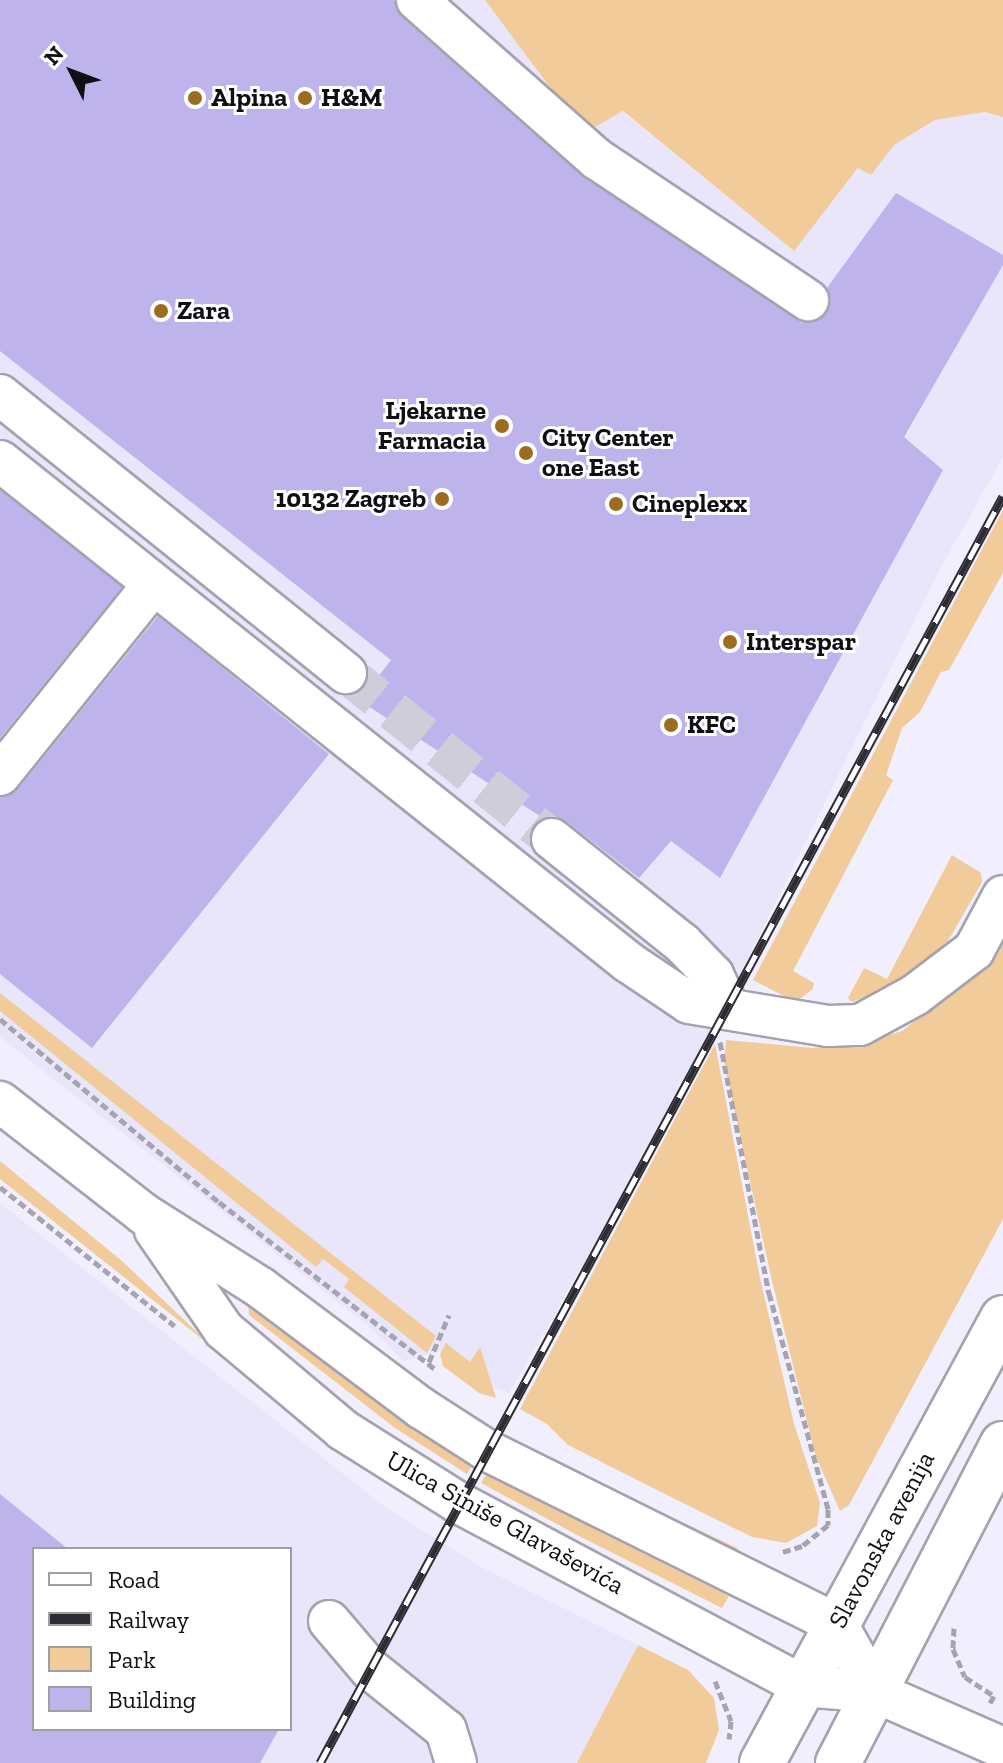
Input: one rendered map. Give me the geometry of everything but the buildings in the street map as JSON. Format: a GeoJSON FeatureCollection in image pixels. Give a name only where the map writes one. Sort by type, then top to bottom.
{"type":"FeatureCollection","features":[{"type":"Feature","properties":{"kind":"main road","name":"Slavonska avenija"},"geometry":{"type":"LineString","coordinates":[[745,1755],[803,1686],[1003,1318]]}},
{"type":"Feature","properties":{"kind":"main road"},"geometry":{"type":"LineString","coordinates":[[838,1763],[1003,1444]]}},
{"type":"Feature","properties":{"kind":"street"},"geometry":{"type":"LineString","coordinates":[[417,0],[597,159],[808,300]]}},
{"type":"Feature","properties":{"kind":"street"},"geometry":{"type":"LineString","coordinates":[[0,395],[346,673]]}},
{"type":"Feature","properties":{"kind":"street"},"geometry":{"type":"LineString","coordinates":[[0,461],[628,962],[724,1023],[860,1025],[915,995],[974,950],[1003,896]]}},
{"type":"Feature","properties":{"kind":"street"},"geometry":{"type":"LineString","coordinates":[[0,775],[153,585]]}},
{"type":"Feature","properties":{"kind":"street"},"geometry":{"type":"LineString","coordinates":[[552,839],[682,943],[713,975],[724,1023]]}},
{"type":"Feature","properties":{"kind":"street","name":"Ulica Siniše Glavaševića"},"geometry":{"type":"LineString","coordinates":[[0,1102],[144,1214],[261,1288],[421,1408],[488,1451],[837,1624]]}},
{"type":"Feature","properties":{"kind":"street","name":"Ulica Siniše Glavaševića"},"geometry":{"type":"LineString","coordinates":[[144,1214],[224,1330],[343,1430],[459,1503],[803,1686]]}},
{"type":"Feature","properties":{"kind":"street"},"geometry":{"type":"LineString","coordinates":[[329,1621],[370,1669],[446,1730],[456,1763]]}},
{"type":"Feature","properties":{"kind":"street"},"geometry":{"type":"LineString","coordinates":[[837,1624],[875,1692]]}},
{"type":"Feature","properties":{"kind":"street"},"geometry":{"type":"LineString","coordinates":[[803,1686],[875,1692],[1003,1748]]}},
{"type":"Feature","properties":{"kind":"path"},"geometry":{"type":"LineString","coordinates":[[0,1019],[219,1202],[429,1362],[439,1373]]}},
{"type":"Feature","properties":{"kind":"path"},"geometry":{"type":"LineString","coordinates":[[724,1023],[769,1293],[828,1509],[828,1525],[802,1546],[782,1553],[771,1551]]}},
{"type":"Feature","properties":{"kind":"path"},"geometry":{"type":"LineString","coordinates":[[429,1362],[449,1315]]}},
{"type":"Feature","properties":{"kind":"path"},"geometry":{"type":"LineString","coordinates":[[954,1621],[953,1649],[965,1677],[994,1696],[990,1703]]}},
{"type":"Feature","properties":{"kind":"path"},"geometry":{"type":"LineString","coordinates":[[710,1675],[725,1695],[731,1721],[745,1755]]}},
{"type":"Feature","properties":{"kind":"shaded area"},"geometry":{"type":"Polygon","coordinates":[[[0,0],[485,0],[794,251],[859,168],[871,174],[894,145],[935,120],[985,112],[1003,117],[1003,457],[940,569],[683,1090],[509,1393],[465,1376],[443,1351],[404,1361],[366,1324],[0,1037],[0,0]]]}},
{"type":"Feature","properties":{"kind":"shaded area"},"geometry":{"type":"Polygon","coordinates":[[[0,1203],[385,1507],[483,1568],[638,1645],[577,1763],[0,1763],[0,1203]]]}},
{"type":"Feature","properties":{"kind":"green space"},"geometry":{"type":"Polygon","coordinates":[[[485,0],[1003,0],[1003,117],[985,112],[935,120],[894,145],[871,175],[858,168],[794,251],[623,111],[584,133],[485,0]]]}},
{"type":"Feature","properties":{"kind":"green space"},"geometry":{"type":"Polygon","coordinates":[[[1003,510],[1003,573],[949,670],[941,672],[920,712],[902,728],[886,775],[893,780],[793,971],[814,983],[813,989],[798,1000],[786,997],[753,980],[1003,510]]]}},
{"type":"Feature","properties":{"kind":"green space"},"geometry":{"type":"Polygon","coordinates":[[[952,855],[981,873],[982,882],[948,941],[901,983],[852,1002],[848,998],[864,968],[887,979],[952,855]]]}},
{"type":"Feature","properties":{"kind":"green space"},"geometry":{"type":"Polygon","coordinates":[[[1003,925],[1003,1219],[849,1505],[840,1511],[816,1457],[772,1281],[724,1063],[726,1040],[812,1048],[866,1042],[902,1031],[976,973],[1003,925]]]}},
{"type":"Feature","properties":{"kind":"green space"},"geometry":{"type":"Polygon","coordinates":[[[0,993],[436,1336],[427,1353],[344,1287],[349,1279],[323,1259],[316,1267],[0,1011],[0,993]]]}},
{"type":"Feature","properties":{"kind":"green space"},"geometry":{"type":"Polygon","coordinates":[[[715,1044],[760,1278],[794,1424],[820,1503],[817,1526],[786,1543],[752,1537],[671,1497],[568,1445],[547,1424],[520,1409],[715,1044]]]}},
{"type":"Feature","properties":{"kind":"green space"},"geometry":{"type":"Polygon","coordinates":[[[0,1161],[122,1261],[216,1350],[0,1179],[0,1161]]]}},
{"type":"Feature","properties":{"kind":"green space"},"geometry":{"type":"Polygon","coordinates":[[[257,1303],[346,1377],[474,1462],[467,1474],[395,1428],[249,1315],[248,1304],[257,1303]]]}},
{"type":"Feature","properties":{"kind":"green space"},"geometry":{"type":"Polygon","coordinates":[[[446,1343],[470,1362],[480,1347],[496,1398],[479,1393],[443,1366],[440,1354],[446,1343]]]}},
{"type":"Feature","properties":{"kind":"green space"},"geometry":{"type":"Polygon","coordinates":[[[540,1455],[737,1548],[746,1561],[540,1455]]]}},
{"type":"Feature","properties":{"kind":"green space"},"geometry":{"type":"Polygon","coordinates":[[[488,1471],[598,1531],[729,1596],[722,1608],[579,1536],[481,1483],[488,1471]]]}},
{"type":"Feature","properties":{"kind":"green space"},"geometry":{"type":"Polygon","coordinates":[[[638,1645],[688,1670],[714,1698],[719,1730],[706,1763],[577,1763],[638,1645]]]}},
{"type":"Feature","properties":{"kind":"tunnel"},"geometry":{"type":"LineString","coordinates":[[346,673],[552,839]]}},
{"type":"Feature","properties":{"kind":"railway"},"geometry":{"type":"LineString","coordinates":[[320,1763],[1003,496]]}},
{"type":"Feature","properties":{"kind":"place","name":"Alpina"},"geometry":{"type":"Point","coordinates":[195,98]}},
{"type":"Feature","properties":{"kind":"place","name":"H&M"},"geometry":{"type":"Point","coordinates":[305,98]}},
{"type":"Feature","properties":{"kind":"place","name":"Zara"},"geometry":{"type":"Point","coordinates":[161,311]}},
{"type":"Feature","properties":{"kind":"place","name":"Ljekarne Farmacia"},"geometry":{"type":"Point","coordinates":[502,426]}},
{"type":"Feature","properties":{"kind":"place","name":"City Center one East"},"geometry":{"type":"Point","coordinates":[526,453]}},
{"type":"Feature","properties":{"kind":"place","name":"10132 Zagreb"},"geometry":{"type":"Point","coordinates":[442,499]}},
{"type":"Feature","properties":{"kind":"place","name":"Cineplexx"},"geometry":{"type":"Point","coordinates":[616,504]}},
{"type":"Feature","properties":{"kind":"place","name":"Interspar"},"geometry":{"type":"Point","coordinates":[730,642]}},
{"type":"Feature","properties":{"kind":"place","name":"KFC"},"geometry":{"type":"Point","coordinates":[671,725]}}]}
